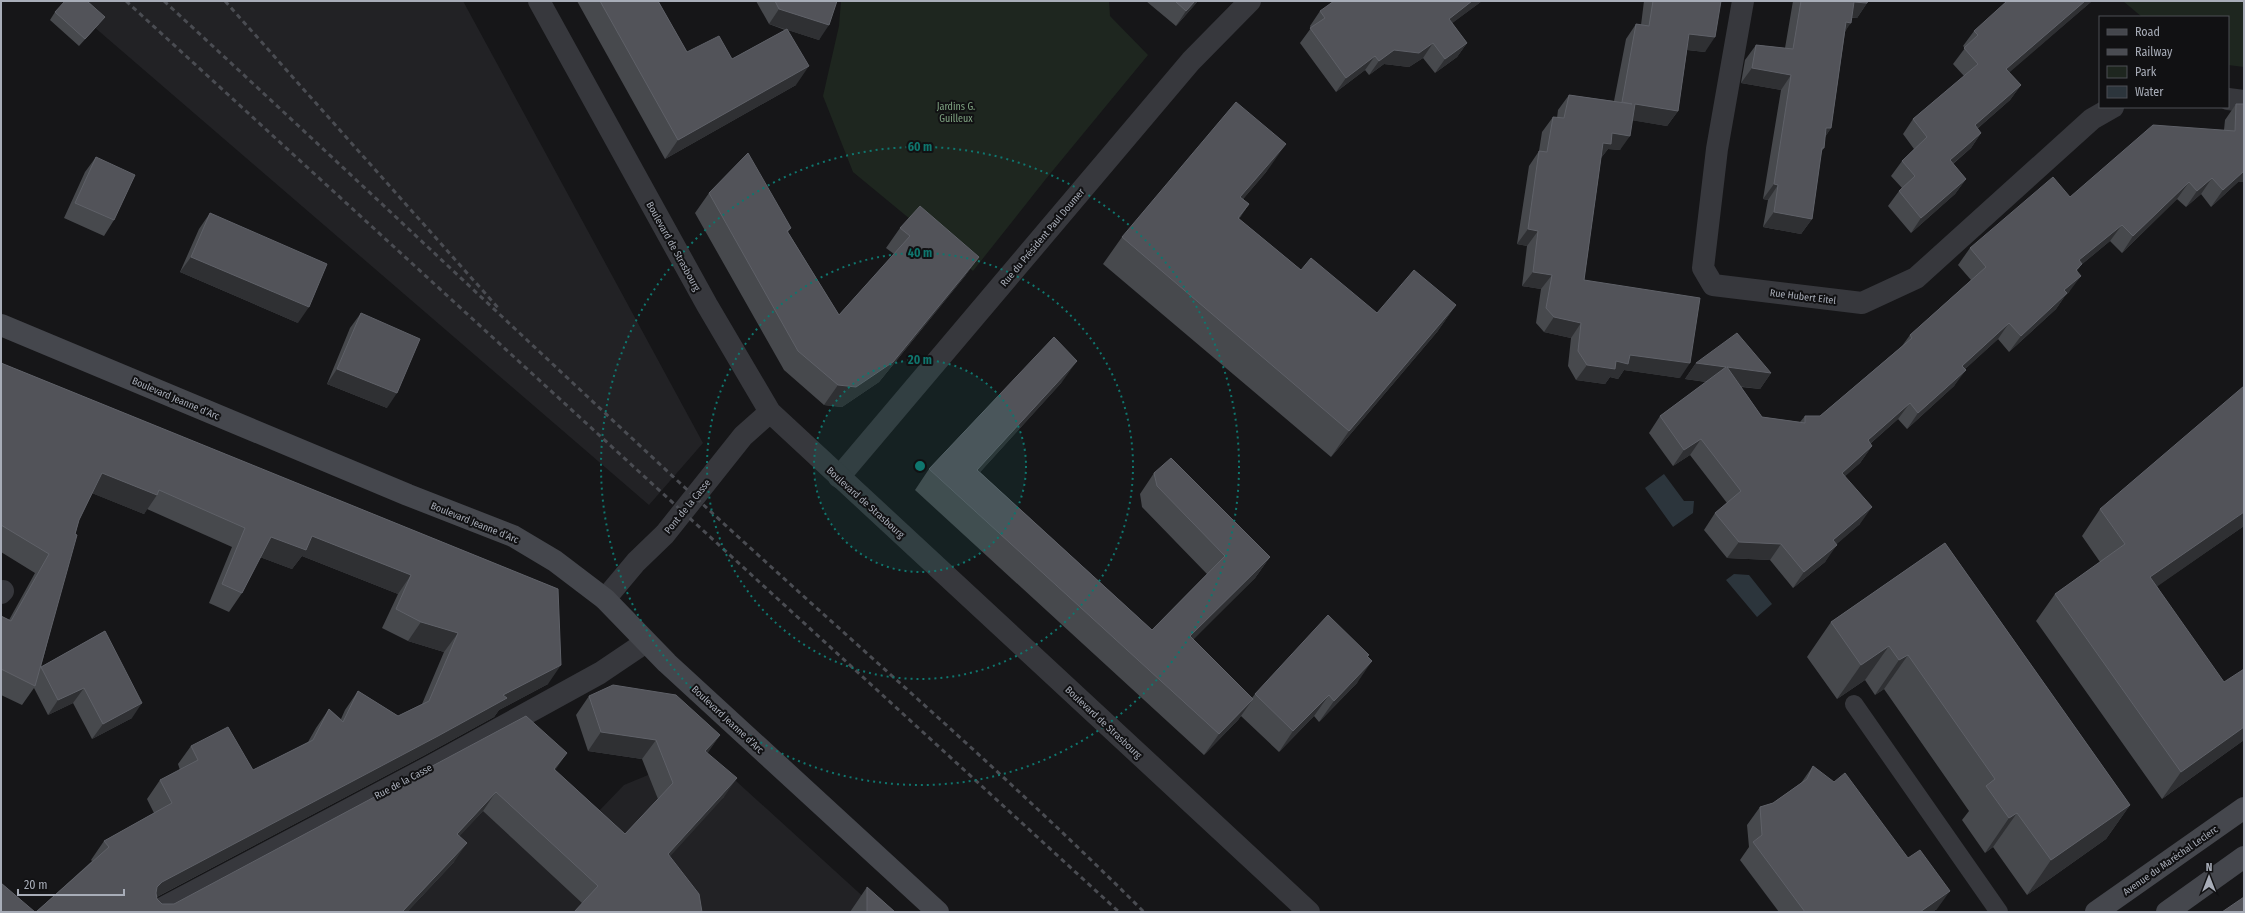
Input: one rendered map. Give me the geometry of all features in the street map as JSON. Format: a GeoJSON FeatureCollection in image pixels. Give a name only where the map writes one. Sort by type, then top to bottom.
{"type":"FeatureCollection","features":[{"type":"Feature","properties":{"kind":"main road","name":"Boulevard Jeanne d’Arc"},"geometry":{"type":"LineString","coordinates":[[1,325],[408,495],[513,536],[556,561],[605,599],[646,642],[938,912]]}},
{"type":"Feature","properties":{"kind":"main road","name":"Avenue du Maréchal Leclerc"},"geometry":{"type":"LineString","coordinates":[[2096,912],[2244,808]]}},
{"type":"Feature","properties":{"kind":"main road"},"geometry":{"type":"LineString","coordinates":[[2167,912],[2244,858]]}},
{"type":"Feature","properties":{"kind":"street","name":"Boulevard de Strasbourg"},"geometry":{"type":"LineString","coordinates":[[539,1],[707,305],[770,412],[1309,912]]}},
{"type":"Feature","properties":{"kind":"street","name":"Rue du Président Paul Doumer"},"geometry":{"type":"LineString","coordinates":[[839,477],[1191,61],[1250,1]]}},
{"type":"Feature","properties":{"kind":"street","name":"Rue Hubert Eitel"},"geometry":{"type":"LineString","coordinates":[[1743,1],[1717,149],[1703,268],[1713,285],[1862,303],[1916,278],[2092,118],[2111,108]]}},
{"type":"Feature","properties":{"kind":"street"},"geometry":{"type":"LineString","coordinates":[[2229,99],[2244,101]]}},
{"type":"Feature","properties":{"kind":"street","name":"Pont de la Casse"},"geometry":{"type":"LineString","coordinates":[[605,599],[636,562],[665,534],[743,436],[770,412]]}},
{"type":"Feature","properties":{"kind":"street","name":"Rue de la Casse"},"geometry":{"type":"LineString","coordinates":[[155,912],[587,681],[646,642]]}},
{"type":"Feature","properties":{"kind":"lane"},"geometry":{"type":"LineString","coordinates":[[1854,704],[1999,912]]}},
{"type":"Feature","properties":{"kind":"shaded area"},"geometry":{"type":"Polygon","coordinates":[[[64,1],[463,1],[703,443],[649,505],[64,1]]]}},
{"type":"Feature","properties":{"kind":"shaded area"},"geometry":{"type":"Polygon","coordinates":[[[691,740],[880,912],[200,912],[471,770],[598,812],[624,785],[665,768],[691,740]]]}},
{"type":"Feature","properties":{"kind":"green space","name":"Jardins G. Guilleux"},"geometry":{"type":"Polygon","coordinates":[[[841,1],[1109,1],[1110,16],[1148,55],[1045,180],[973,271],[853,172],[823,96],[839,26],[841,1]]]}},
{"type":"Feature","properties":{"kind":"green space"},"geometry":{"type":"Polygon","coordinates":[[[2123,1],[2244,1],[2244,67],[2229,65],[2229,16],[2141,16],[2123,1]]]}},
{"type":"Feature","properties":{"kind":"water"},"geometry":{"type":"Polygon","coordinates":[[[1664,474],[1684,501],[1694,501],[1693,513],[1673,527],[1645,488],[1664,474]]]}},
{"type":"Feature","properties":{"kind":"water"},"geometry":{"type":"Polygon","coordinates":[[[1734,574],[1749,575],[1772,604],[1757,617],[1726,580],[1734,574]]]}},
{"type":"Feature","properties":{"kind":"building"},"geometry":{"type":"Polygon","coordinates":[[[65,1],[87,1],[105,17],[85,39],[55,12],[65,1]]]}},
{"type":"Feature","properties":{"kind":"building"},"geometry":{"type":"Polygon","coordinates":[[[600,1],[658,1],[687,52],[719,36],[732,59],[787,29],[809,66],[678,140],[600,1]]]}},
{"type":"Feature","properties":{"kind":"building"},"geometry":{"type":"Polygon","coordinates":[[[775,1],[837,1],[829,25],[779,9],[775,1]]]}},
{"type":"Feature","properties":{"kind":"building"},"geometry":{"type":"Polygon","coordinates":[[[1175,1],[1195,1],[1186,11],[1175,1]]]}},
{"type":"Feature","properties":{"kind":"building"},"geometry":{"type":"Polygon","coordinates":[[[1334,1],[1472,1],[1449,19],[1467,43],[1445,59],[1433,43],[1419,53],[1394,50],[1379,61],[1375,56],[1346,78],[1310,28],[1325,18],[1320,11],[1334,1]]]}},
{"type":"Feature","properties":{"kind":"building"},"geometry":{"type":"Polygon","coordinates":[[[1653,1],[1721,1],[1715,37],[1689,34],[1678,111],[1635,104],[1630,136],[1612,133],[1611,144],[1603,143],[1584,280],[1700,298],[1690,363],[1630,355],[1628,364],[1616,361],[1615,369],[1587,365],[1578,351],[1581,323],[1554,317],[1546,308],[1552,275],[1533,272],[1538,231],[1528,229],[1539,151],[1547,152],[1553,117],[1564,118],[1569,95],[1632,104],[1622,102],[1636,24],[1649,26],[1653,1]]]}},
{"type":"Feature","properties":{"kind":"building"},"geometry":{"type":"Polygon","coordinates":[[[1801,1],[1868,1],[1867,3],[1854,2],[1851,23],[1846,22],[1831,128],[1826,128],[1812,219],[1774,212],[1778,185],[1774,184],[1791,75],[1752,68],[1756,45],[1793,49],[1801,1]]]}},
{"type":"Feature","properties":{"kind":"building"},"geometry":{"type":"Polygon","coordinates":[[[2007,1],[2085,1],[2006,69],[2021,85],[1975,125],[1981,133],[1950,160],[1966,179],[1921,218],[1899,191],[1915,176],[1902,161],[1927,137],[1913,119],[1978,64],[1964,48],[1978,35],[1974,31],[2007,1]]]}},
{"type":"Feature","properties":{"kind":"building"},"geometry":{"type":"Polygon","coordinates":[[[1236,102],[1286,144],[1240,197],[1249,204],[1238,218],[1301,270],[1311,258],[1377,313],[1414,270],[1456,305],[1349,431],[1122,237],[1236,102]]]}},
{"type":"Feature","properties":{"kind":"building"},"geometry":{"type":"Polygon","coordinates":[[[2236,104],[2244,104],[2244,171],[2223,190],[2212,178],[2197,191],[2189,182],[2133,236],[2122,225],[2079,260],[2082,264],[2076,270],[2081,276],[2064,290],[2067,293],[2021,336],[2009,323],[1962,366],[1966,370],[1918,413],[1910,403],[1868,440],[1872,446],[1842,473],[1872,507],[1833,540],[1837,545],[1804,572],[1781,544],[1739,542],[1715,513],[1741,491],[1701,439],[1684,450],[1660,416],[1726,367],[1696,363],[1737,333],[1771,373],[1727,367],[1762,417],[1805,423],[1805,416],[1820,416],[1912,338],[1910,335],[1986,267],[1970,248],[2053,177],[2070,197],[2153,125],[2235,131],[2236,104]]]}},
{"type":"Feature","properties":{"kind":"building"},"geometry":{"type":"Polygon","coordinates":[[[748,153],[791,228],[787,231],[839,315],[910,236],[900,228],[920,206],[979,257],[893,362],[856,387],[838,385],[798,351],[709,193],[748,153]]]}},
{"type":"Feature","properties":{"kind":"building"},"geometry":{"type":"Polygon","coordinates":[[[96,157],[135,175],[114,220],[75,203],[96,157]]]}},
{"type":"Feature","properties":{"kind":"building"},"geometry":{"type":"Polygon","coordinates":[[[210,213],[327,264],[309,307],[191,257],[210,213]]]}},
{"type":"Feature","properties":{"kind":"building"},"geometry":{"type":"Polygon","coordinates":[[[361,313],[420,339],[397,393],[337,369],[361,313]]]}},
{"type":"Feature","properties":{"kind":"building"},"geometry":{"type":"Polygon","coordinates":[[[1054,337],[1077,361],[977,470],[1152,630],[1225,556],[1157,486],[1154,473],[1171,458],[1270,557],[1190,636],[1253,699],[1219,734],[929,469],[1054,337]]]}},
{"type":"Feature","properties":{"kind":"building"},"geometry":{"type":"Polygon","coordinates":[[[1,363],[558,589],[561,665],[503,695],[507,698],[438,736],[162,882],[157,887],[156,893],[157,899],[162,904],[174,904],[526,716],[567,753],[554,769],[625,834],[673,783],[656,740],[601,732],[589,696],[613,685],[676,695],[720,735],[705,751],[737,778],[668,854],[699,894],[702,912],[574,912],[598,886],[496,792],[457,834],[467,843],[402,912],[36,912],[109,847],[104,841],[172,803],[160,780],[198,760],[191,746],[228,727],[253,770],[313,740],[329,709],[343,722],[358,691],[398,716],[429,701],[458,633],[421,622],[396,609],[411,575],[312,536],[306,550],[271,537],[242,593],[222,584],[245,528],[159,490],[157,495],[102,473],[79,520],[75,534],[77,535],[35,686],[1,669],[1,616],[11,621],[49,554],[1,525],[1,363]]]}},
{"type":"Feature","properties":{"kind":"building"},"geometry":{"type":"Polygon","coordinates":[[[2244,386],[2244,512],[2150,577],[2224,682],[2244,669],[2244,727],[2181,772],[2055,594],[2125,544],[2100,509],[2244,386]]]}},
{"type":"Feature","properties":{"kind":"building"},"geometry":{"type":"Polygon","coordinates":[[[1945,543],[2130,805],[2051,860],[2017,813],[2009,818],[1986,786],[1995,779],[1908,655],[1899,660],[1889,646],[1861,665],[1831,622],[1945,543]]]}},
{"type":"Feature","properties":{"kind":"building"},"geometry":{"type":"Polygon","coordinates":[[[1328,615],[1369,655],[1367,656],[1372,661],[1334,701],[1329,695],[1293,731],[1255,694],[1328,615]]]}},
{"type":"Feature","properties":{"kind":"building"},"geometry":{"type":"Polygon","coordinates":[[[105,631],[142,703],[103,724],[84,688],[58,700],[41,667],[105,631]]]}},
{"type":"Feature","properties":{"kind":"building"},"geometry":{"type":"Polygon","coordinates":[[[1813,766],[1834,782],[1845,773],[1908,858],[1920,850],[1950,891],[1920,912],[1805,912],[1753,842],[1762,835],[1760,807],[1773,803],[1807,779],[1813,766]]]}},
{"type":"Feature","properties":{"kind":"building"},"geometry":{"type":"Polygon","coordinates":[[[1,883],[35,912],[1,912],[1,883]]]}},
{"type":"Feature","properties":{"kind":"building"},"geometry":{"type":"Polygon","coordinates":[[[867,887],[895,912],[867,912],[867,887]]]}},
{"type":"Feature","properties":{"kind":"building"},"geometry":{"type":"Polygon","coordinates":[[[2244,897],[2244,912],[2222,912],[2244,897]]]}},
{"type":"Feature","properties":{"kind":"railway"},"geometry":{"type":"LineString","coordinates":[[126,1],[1119,912]]}},
{"type":"Feature","properties":{"kind":"railway"},"geometry":{"type":"LineString","coordinates":[[164,1],[709,510],[1037,809],[1144,912]]}},
{"type":"Feature","properties":{"kind":"railway"},"geometry":{"type":"LineString","coordinates":[[225,1],[500,310]]}}]}
